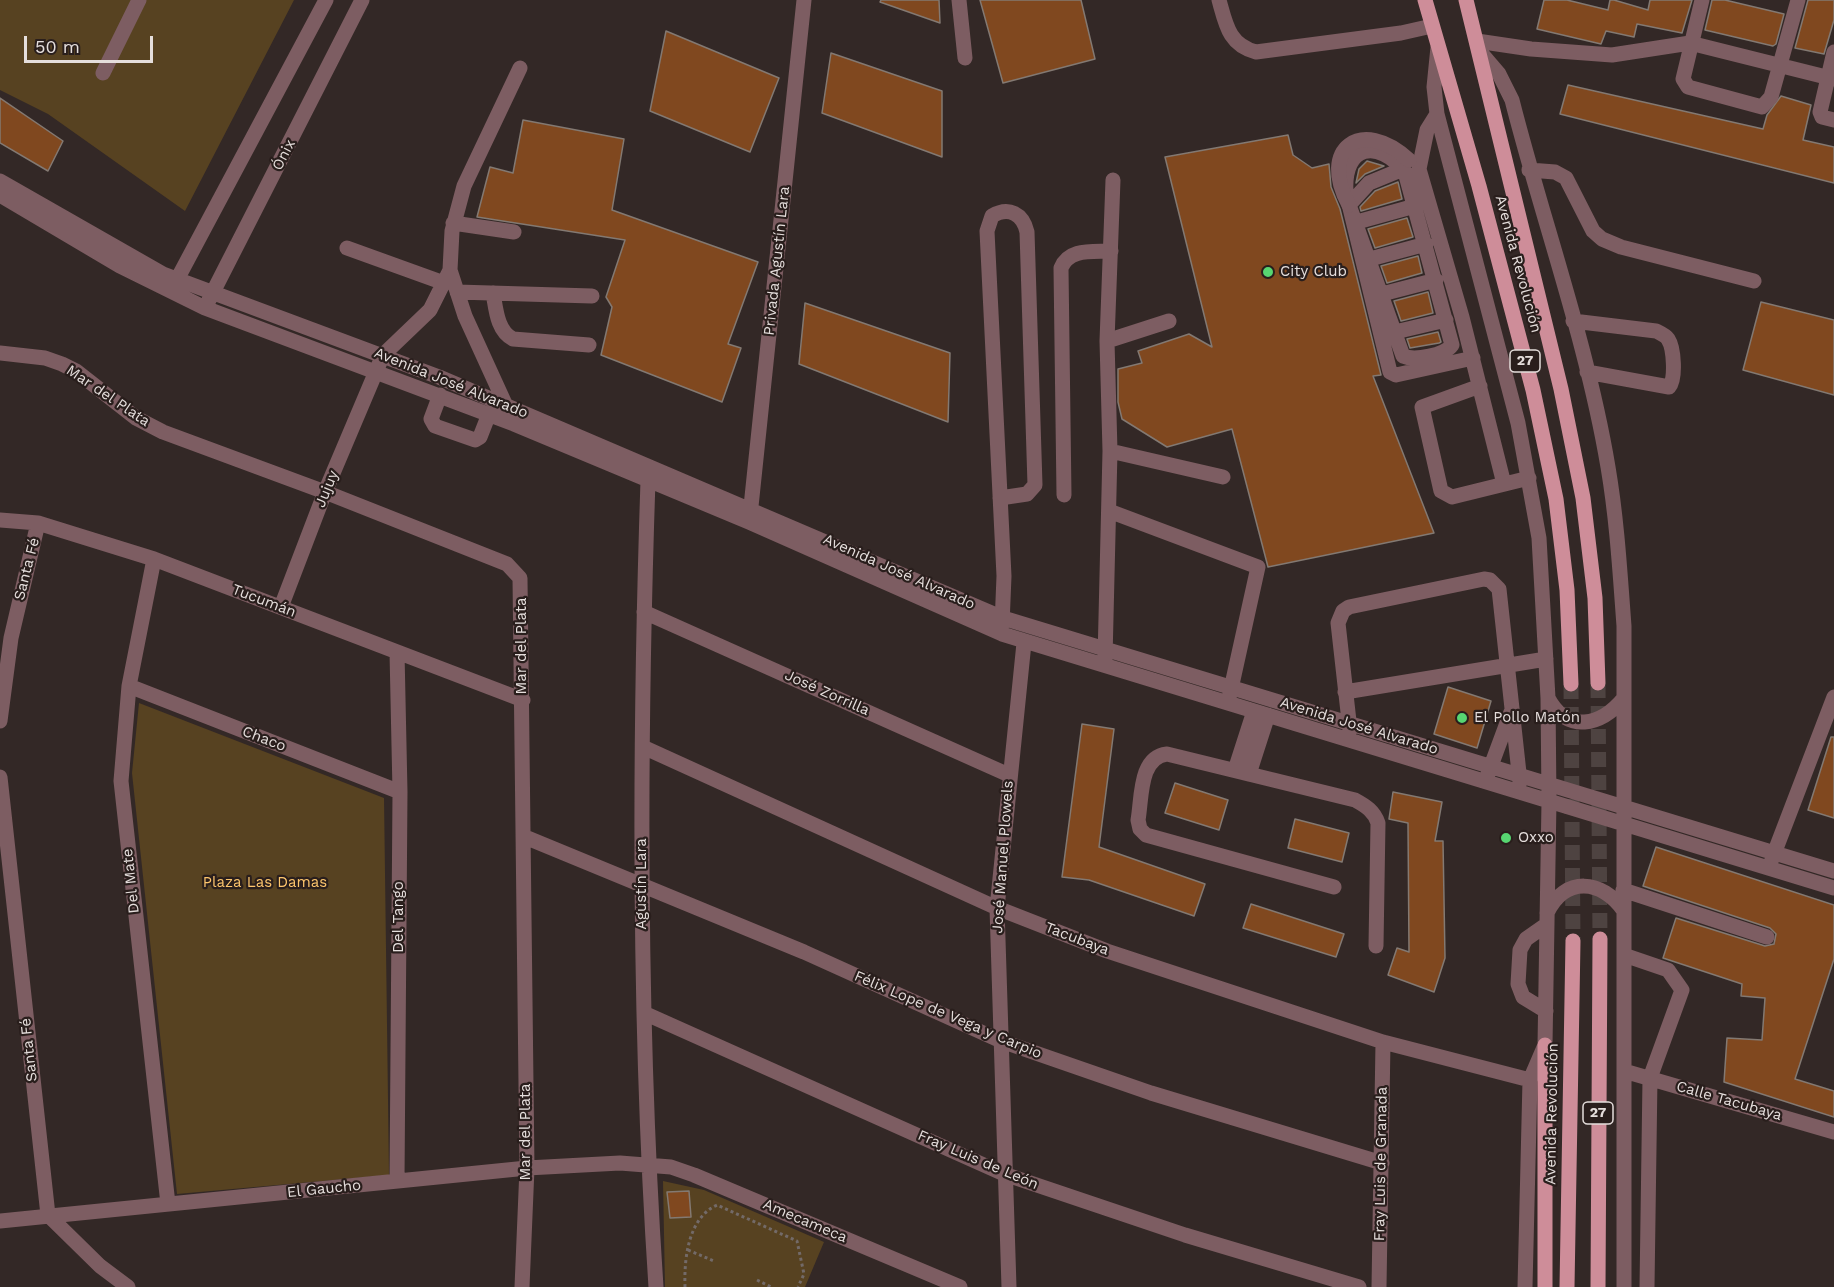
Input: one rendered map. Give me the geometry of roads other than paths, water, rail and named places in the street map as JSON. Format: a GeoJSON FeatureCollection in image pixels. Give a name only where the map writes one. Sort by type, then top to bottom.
{"type":"FeatureCollection","features":[{"type":"Feature","properties":{"kind":"main road","name":"Avenida Revolución"},"geometry":{"type":"LineString","coordinates":[[1425,0],[1533,390],[1556,499],[1567,590],[1571,684]]}},
{"type":"Feature","properties":{"kind":"main road","name":"Avenida Revolución"},"geometry":{"type":"LineString","coordinates":[[1466,0],[1561,390],[1583,498],[1595,598],[1598,683]]}},
{"type":"Feature","properties":{"kind":"main road","name":"27"},"geometry":{"type":"LineString","coordinates":[[1598,1287],[1600,939]]}},
{"type":"Feature","properties":{"kind":"main road","name":"Avenida Revolución"},"geometry":{"type":"LineString","coordinates":[[1567,1287],[1573,941]]}},
{"type":"Feature","properties":{"kind":"main road"},"geometry":{"type":"LineString","coordinates":[[1545,1045],[1545,1287]]}},
{"type":"Feature","properties":{"kind":"street"},"geometry":{"type":"LineString","coordinates":[[103,73],[139,0]]}},
{"type":"Feature","properties":{"kind":"street"},"geometry":{"type":"LineString","coordinates":[[0,195],[173,286],[326,0]]}},
{"type":"Feature","properties":{"kind":"street","name":"Ónix"},"geometry":{"type":"LineString","coordinates":[[205,308],[362,0]]}},
{"type":"Feature","properties":{"kind":"street","name":"Privada Agustín Lara"},"geometry":{"type":"LineString","coordinates":[[750,515],[804,0]]}},
{"type":"Feature","properties":{"kind":"street"},"geometry":{"type":"LineString","coordinates":[[959,0],[965,58]]}},
{"type":"Feature","properties":{"kind":"street"},"geometry":{"type":"LineString","coordinates":[[1219,0],[1227,31],[1235,42],[1257,52],[1401,33],[1432,26]]}},
{"type":"Feature","properties":{"kind":"street"},"geometry":{"type":"LineString","coordinates":[[1702,0],[1690,43],[1684,84],[1762,107],[1771,97],[1798,0]]}},
{"type":"Feature","properties":{"kind":"street"},"geometry":{"type":"LineString","coordinates":[[1479,47],[1612,55],[1690,43],[1831,79]]}},
{"type":"Feature","properties":{"kind":"street"},"geometry":{"type":"LineString","coordinates":[[1438,46],[1434,87],[1437,114],[1518,423],[1539,538],[1548,698],[1550,801],[1545,1045],[1530,1080],[1525,1287]]}},
{"type":"Feature","properties":{"kind":"street"},"geometry":{"type":"LineString","coordinates":[[1479,47],[1499,74],[1512,100],[1529,170],[1587,372],[1608,466],[1618,538],[1624,626],[1624,1287]]}},
{"type":"Feature","properties":{"kind":"street"},"geometry":{"type":"LineString","coordinates":[[1834,52],[1831,79],[1820,112],[1822,117],[1834,120]]}},
{"type":"Feature","properties":{"kind":"street"},"geometry":{"type":"LineString","coordinates":[[514,424],[450,282],[453,223],[464,186],[520,68]]}},
{"type":"Feature","properties":{"kind":"street"},"geometry":{"type":"LineString","coordinates":[[1437,114],[1410,166],[1415,206],[1446,320],[1450,348],[1414,359],[1403,356],[1357,222],[1348,198],[1341,190],[1337,173],[1339,161],[1347,147],[1361,140],[1382,140],[1410,166],[1442,248],[1473,358],[1504,484]]}},
{"type":"Feature","properties":{"kind":"street"},"geometry":{"type":"LineString","coordinates":[[1348,198],[1369,183],[1410,166]]}},
{"type":"Feature","properties":{"kind":"street"},"geometry":{"type":"LineString","coordinates":[[1529,170],[1555,172],[1566,178],[1585,219],[1602,238],[1621,248],[1754,281]]}},
{"type":"Feature","properties":{"kind":"street"},"geometry":{"type":"LineString","coordinates":[[1105,668],[1110,451],[1107,341],[1113,180]]}},
{"type":"Feature","properties":{"kind":"street","name":"Avenida José Alvarado"},"geometry":{"type":"LineString","coordinates":[[0,181],[126,254],[205,308],[651,474],[1003,618],[1349,723],[1488,773],[1521,791],[1550,801],[1834,888]]}},
{"type":"Feature","properties":{"kind":"street"},"geometry":{"type":"LineString","coordinates":[[1348,198],[1390,372],[1396,375],[1473,358]]}},
{"type":"Feature","properties":{"kind":"street"},"geometry":{"type":"LineString","coordinates":[[1357,222],[1415,206]]}},
{"type":"Feature","properties":{"kind":"street"},"geometry":{"type":"LineString","coordinates":[[1000,498],[1027,494],[1035,485],[1027,232],[1023,219],[1018,214],[1005,211],[992,216],[987,231],[1000,498],[1004,576],[1002,634]]}},
{"type":"Feature","properties":{"kind":"street"},"geometry":{"type":"LineString","coordinates":[[453,223],[514,232]]}},
{"type":"Feature","properties":{"kind":"street"},"geometry":{"type":"LineString","coordinates":[[1442,248],[1470,242]]}},
{"type":"Feature","properties":{"kind":"street"},"geometry":{"type":"LineString","coordinates":[[1370,259],[1426,244]]}},
{"type":"Feature","properties":{"kind":"street"},"geometry":{"type":"LineString","coordinates":[[347,248],[450,282],[493,293],[592,296]]}},
{"type":"Feature","properties":{"kind":"street"},"geometry":{"type":"LineString","coordinates":[[1064,495],[1061,268],[1064,259],[1072,254],[1111,250]]}},
{"type":"Feature","properties":{"kind":"street"},"geometry":{"type":"LineString","coordinates":[[1382,294],[1436,280]]}},
{"type":"Feature","properties":{"kind":"street"},"geometry":{"type":"LineString","coordinates":[[383,355],[430,310],[450,282]]}},
{"type":"Feature","properties":{"kind":"street","name":"Avenida José Alvarado"},"geometry":{"type":"LineString","coordinates":[[173,286],[213,294],[383,355],[506,404],[651,474]]}},
{"type":"Feature","properties":{"kind":"street"},"geometry":{"type":"LineString","coordinates":[[493,293],[501,330],[506,336],[513,339],[589,345]]}},
{"type":"Feature","properties":{"kind":"street"},"geometry":{"type":"LineString","coordinates":[[1395,332],[1446,320]]}},
{"type":"Feature","properties":{"kind":"street"},"geometry":{"type":"LineString","coordinates":[[1107,341],[1169,321]]}},
{"type":"Feature","properties":{"kind":"street"},"geometry":{"type":"LineString","coordinates":[[1573,321],[1656,331],[1670,342],[1673,378],[1668,387],[1587,372]]}},
{"type":"Feature","properties":{"kind":"street","name":"Mar del Plata"},"geometry":{"type":"LineString","coordinates":[[0,353],[45,358],[62,364],[76,371],[136,418],[163,432],[325,492],[507,564],[516,570],[522,589],[525,837],[527,1168],[522,1287]]}},
{"type":"Feature","properties":{"kind":"street","name":"Jujuy"},"geometry":{"type":"LineString","coordinates":[[281,607],[325,492],[383,355]]}},
{"type":"Feature","properties":{"kind":"street"},"geometry":{"type":"LineString","coordinates":[[1480,386],[1422,407],[1441,491],[1449,496],[1529,478]]}},
{"type":"Feature","properties":{"kind":"street"},"geometry":{"type":"LineString","coordinates":[[440,395],[431,419],[435,426],[475,440],[480,437],[489,414]]}},
{"type":"Feature","properties":{"kind":"street"},"geometry":{"type":"LineString","coordinates":[[1110,451],[1223,477]]}},
{"type":"Feature","properties":{"kind":"street","name":"Agustín Lara"},"geometry":{"type":"LineString","coordinates":[[651,474],[644,612],[641,883],[648,1164],[657,1287]]}},
{"type":"Feature","properties":{"kind":"street"},"geometry":{"type":"LineString","coordinates":[[1109,511],[1258,567],[1227,703]]}},
{"type":"Feature","properties":{"kind":"street","name":"Avenida José Alvarado"},"geometry":{"type":"LineString","coordinates":[[750,515],[1024,643],[1350,739],[1488,773],[1520,774],[1834,871]]}},
{"type":"Feature","properties":{"kind":"street","name":"Tucumán"},"geometry":{"type":"LineString","coordinates":[[0,520],[38,523],[154,559],[523,700]]}},
{"type":"Feature","properties":{"kind":"street","name":"Santa Fé"},"geometry":{"type":"LineString","coordinates":[[0,721],[10,638],[38,523]]}},
{"type":"Feature","properties":{"kind":"street","name":"Del Mate"},"geometry":{"type":"LineString","coordinates":[[154,559],[129,686],[121,781],[168,1204]]}},
{"type":"Feature","properties":{"kind":"street"},"geometry":{"type":"LineString","coordinates":[[1350,739],[1338,623],[1343,611],[1349,607],[1484,579],[1490,580],[1498,589],[1521,791]]}},
{"type":"Feature","properties":{"kind":"street","name":"José Zorrilla"},"geometry":{"type":"LineString","coordinates":[[644,612],[1010,775]]}},
{"type":"Feature","properties":{"kind":"street","name":"José Manuel Plowels"},"geometry":{"type":"LineString","coordinates":[[1009,1287],[997,908],[1024,643]]}},
{"type":"Feature","properties":{"kind":"street","name":"Del Tango"},"geometry":{"type":"LineString","coordinates":[[397,652],[400,792],[397,1181]]}},
{"type":"Feature","properties":{"kind":"street"},"geometry":{"type":"LineString","coordinates":[[1345,692],[1546,659]]}},
{"type":"Feature","properties":{"kind":"street","name":"Chaco"},"geometry":{"type":"LineString","coordinates":[[129,686],[400,792]]}},
{"type":"Feature","properties":{"kind":"street"},"geometry":{"type":"LineString","coordinates":[[1769,868],[1834,697]]}},
{"type":"Feature","properties":{"kind":"street"},"geometry":{"type":"LineString","coordinates":[[1548,698],[1565,717],[1590,722],[1608,715],[1624,698]]}},
{"type":"Feature","properties":{"kind":"street"},"geometry":{"type":"LineString","coordinates":[[1488,773],[1512,710]]}},
{"type":"Feature","properties":{"kind":"street"},"geometry":{"type":"LineString","coordinates":[[1242,772],[1261,713]]}},
{"type":"Feature","properties":{"kind":"street","name":"Tacubaya"},"geometry":{"type":"LineString","coordinates":[[643,747],[997,908],[1107,951],[1383,1042],[1530,1080]]}},
{"type":"Feature","properties":{"kind":"street"},"geometry":{"type":"LineString","coordinates":[[1334,887],[1154,839],[1140,829],[1138,820],[1146,769],[1158,755],[1167,754],[1355,800],[1375,813],[1378,823],[1376,946]]}},
{"type":"Feature","properties":{"kind":"street","name":"Santa Fé"},"geometry":{"type":"LineString","coordinates":[[0,777],[48,1215]]}},
{"type":"Feature","properties":{"kind":"street","name":"Félix Lope de Vega y Carpio"},"geometry":{"type":"LineString","coordinates":[[525,837],[804,952],[1001,1041],[1162,1096],[1382,1163]]}},
{"type":"Feature","properties":{"kind":"street"},"geometry":{"type":"LineString","coordinates":[[1546,1011],[1523,997],[1518,984],[1520,950],[1526,939],[1546,919],[1551,905],[1564,891],[1583,886],[1603,890],[1624,911]]}},
{"type":"Feature","properties":{"kind":"street"},"geometry":{"type":"LineString","coordinates":[[1623,890],[1767,936]]}},
{"type":"Feature","properties":{"kind":"street"},"geometry":{"type":"LineString","coordinates":[[1624,955],[1668,970],[1682,990],[1650,1078],[1647,1287]]}},
{"type":"Feature","properties":{"kind":"street","name":"Fray Luis de León"},"geometry":{"type":"LineString","coordinates":[[644,1013],[1004,1174],[1185,1235],[1359,1287]]}},
{"type":"Feature","properties":{"kind":"street","name":"Fray Luis de Granada"},"geometry":{"type":"LineString","coordinates":[[1379,1287],[1383,1042]]}},
{"type":"Feature","properties":{"kind":"street","name":"Calle Tacubaya"},"geometry":{"type":"LineString","coordinates":[[1624,1071],[1834,1132]]}},
{"type":"Feature","properties":{"kind":"street","name":"El Gaucho"},"geometry":{"type":"LineString","coordinates":[[0,1221],[527,1168],[648,1164]]}},
{"type":"Feature","properties":{"kind":"street","name":"Amecameca"},"geometry":{"type":"LineString","coordinates":[[648,1164],[694,1174],[960,1287]]}},
{"type":"Feature","properties":{"kind":"street"},"geometry":{"type":"LineString","coordinates":[[48,1215],[100,1266],[128,1287]]}},
{"type":"Feature","properties":{"kind":"tunnel"},"geometry":{"type":"LineString","coordinates":[[1598,683],[1600,939]]}},
{"type":"Feature","properties":{"kind":"tunnel"},"geometry":{"type":"LineString","coordinates":[[1571,684],[1573,941]]}},
{"type":"Feature","properties":{"kind":"place","name":"City Club"},"geometry":{"type":"Point","coordinates":[1268,272]}},
{"type":"Feature","properties":{"kind":"place","name":"El Pollo Matón"},"geometry":{"type":"Point","coordinates":[1462,718]}},
{"type":"Feature","properties":{"kind":"place","name":"Oxxo"},"geometry":{"type":"Point","coordinates":[1506,838]}},
{"type":"Feature","properties":{"kind":"park label","name":"Plaza Las Damas"},"geometry":{"type":"Point","coordinates":[265,883]}}]}
